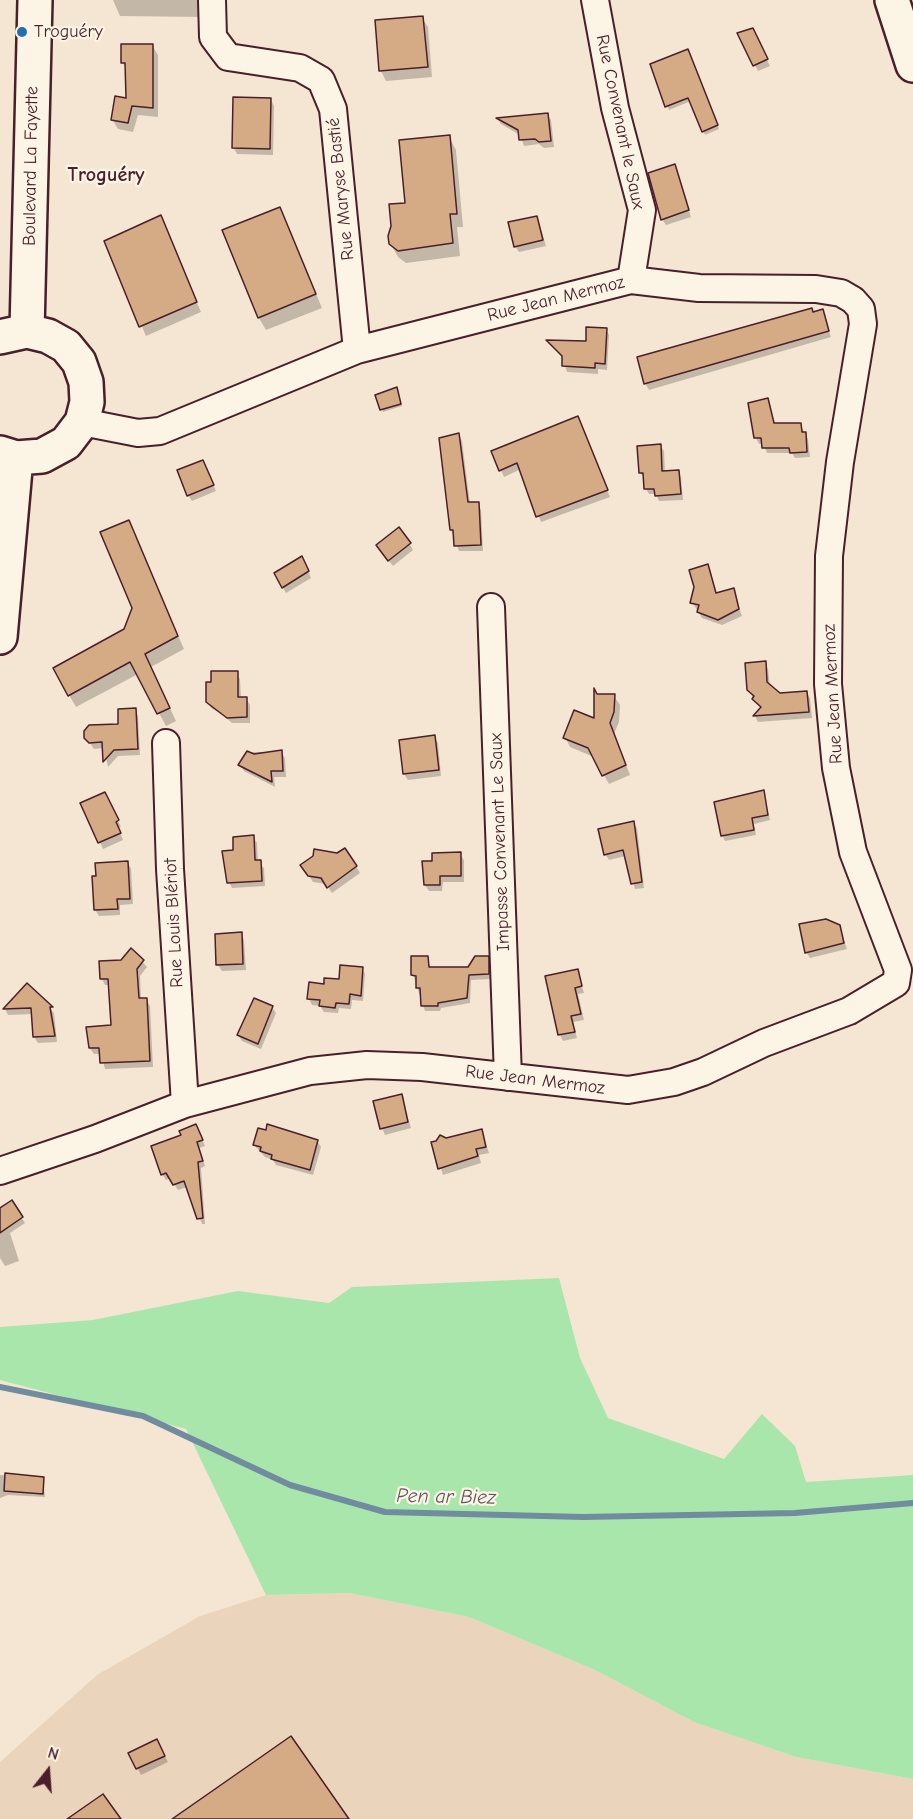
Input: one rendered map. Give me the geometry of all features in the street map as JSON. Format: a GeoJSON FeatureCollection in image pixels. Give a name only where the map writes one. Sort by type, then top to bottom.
{"type":"FeatureCollection","features":[{"type":"Feature","properties":{"kind":"main road","name":"Boulevard La Fayette"},"geometry":{"type":"LineString","coordinates":[[14,334],[35,0]]}},
{"type":"Feature","properties":{"kind":"main road"},"geometry":{"type":"LineString","coordinates":[[892,0],[913,64]]}},
{"type":"Feature","properties":{"kind":"main road"},"geometry":{"type":"LineString","coordinates":[[0,637],[8,455],[42,456],[66,443],[82,422],[87,402],[86,382],[79,362],[66,346],[48,336],[14,334]]}},
{"type":"Feature","properties":{"kind":"street","name":"Rue Maryse Bastié"},"geometry":{"type":"LineString","coordinates":[[213,0],[213,37],[228,57],[300,68],[321,81],[333,109],[357,350]]}},
{"type":"Feature","properties":{"kind":"street","name":"Rue Convenant le Saux"},"geometry":{"type":"LineString","coordinates":[[595,0],[615,108],[642,210],[631,280]]}},
{"type":"Feature","properties":{"kind":"street","name":"Rue Jean Mermoz"},"geometry":{"type":"LineString","coordinates":[[0,1171],[95,1139],[185,1104],[310,1071],[367,1065],[422,1067],[580,1087],[628,1090],[674,1082],[849,1011],[896,983],[898,970],[853,852],[836,768],[828,684],[829,556],[840,462],[863,324],[861,309],[841,293],[816,289],[699,288],[631,280],[357,350],[160,431],[138,434],[82,422]]}},
{"type":"Feature","properties":{"kind":"street","name":"Impasse Convenant Le Saux"},"geometry":{"type":"LineString","coordinates":[[491,607],[508,1077]]}},
{"type":"Feature","properties":{"kind":"street","name":"Rue Louis Blériot"},"geometry":{"type":"LineString","coordinates":[[166,743],[170,869],[185,1104]]}},
{"type":"Feature","properties":{"kind":"shaded area"},"geometry":{"type":"Polygon","coordinates":[[[349,1593],[469,1617],[595,1670],[694,1722],[796,1757],[913,1779],[913,1819],[0,1819],[0,1762],[97,1675],[200,1616],[266,1595],[349,1593]]]}},
{"type":"Feature","properties":{"kind":"green space"},"geometry":{"type":"Polygon","coordinates":[[[559,1278],[580,1358],[608,1418],[724,1459],[762,1414],[795,1446],[806,1482],[913,1475],[913,1779],[796,1757],[694,1722],[595,1670],[469,1617],[349,1593],[266,1595],[186,1429],[0,1380],[0,1327],[93,1320],[238,1291],[329,1303],[352,1287],[559,1278]]]}},
{"type":"Feature","properties":{"kind":"building"},"geometry":{"type":"Polygon","coordinates":[[[423,16],[428,67],[379,71],[375,20],[423,16]]]}},
{"type":"Feature","properties":{"kind":"building"},"geometry":{"type":"Polygon","coordinates":[[[753,28],[768,59],[753,66],[737,33],[753,28]]]}},
{"type":"Feature","properties":{"kind":"building"},"geometry":{"type":"Polygon","coordinates":[[[121,44],[153,44],[153,108],[132,106],[128,123],[111,120],[115,96],[126,98],[125,63],[121,63],[121,44]]]}},
{"type":"Feature","properties":{"kind":"building"},"geometry":{"type":"Polygon","coordinates":[[[688,49],[718,125],[702,132],[688,98],[665,107],[650,64],[688,49]]]}},
{"type":"Feature","properties":{"kind":"building"},"geometry":{"type":"Polygon","coordinates":[[[233,97],[271,98],[270,149],[232,148],[233,97]]]}},
{"type":"Feature","properties":{"kind":"building"},"geometry":{"type":"Polygon","coordinates":[[[548,113],[551,141],[519,140],[518,130],[496,118],[548,113]]]}},
{"type":"Feature","properties":{"kind":"building"},"geometry":{"type":"Polygon","coordinates":[[[450,135],[457,214],[450,214],[453,243],[398,251],[389,244],[388,236],[391,226],[389,204],[405,203],[399,140],[450,135]]]}},
{"type":"Feature","properties":{"kind":"building"},"geometry":{"type":"Polygon","coordinates":[[[675,164],[689,210],[661,220],[648,173],[675,164]]]}},
{"type":"Feature","properties":{"kind":"building"},"geometry":{"type":"Polygon","coordinates":[[[280,207],[316,294],[258,318],[222,230],[280,207]]]}},
{"type":"Feature","properties":{"kind":"building"},"geometry":{"type":"Polygon","coordinates":[[[161,215],[197,302],[139,327],[104,241],[161,215]]]}},
{"type":"Feature","properties":{"kind":"building"},"geometry":{"type":"Polygon","coordinates":[[[537,216],[543,240],[514,247],[508,222],[537,216]]]}},
{"type":"Feature","properties":{"kind":"building"},"geometry":{"type":"Polygon","coordinates":[[[812,308],[813,312],[823,309],[829,331],[644,384],[637,357],[812,308]]]}},
{"type":"Feature","properties":{"kind":"building"},"geometry":{"type":"Polygon","coordinates":[[[586,327],[607,328],[605,364],[595,363],[595,368],[562,366],[562,356],[546,340],[586,341],[586,327]]]}},
{"type":"Feature","properties":{"kind":"building"},"geometry":{"type":"Polygon","coordinates":[[[397,387],[401,404],[380,410],[375,395],[397,387]]]}},
{"type":"Feature","properties":{"kind":"building"},"geometry":{"type":"Polygon","coordinates":[[[768,398],[774,423],[801,423],[802,432],[806,432],[807,452],[790,453],[789,448],[762,448],[761,438],[754,438],[748,403],[768,398]]]}},
{"type":"Feature","properties":{"kind":"building"},"geometry":{"type":"Polygon","coordinates":[[[578,416],[608,490],[536,517],[517,463],[499,471],[491,451],[578,416]]]}},
{"type":"Feature","properties":{"kind":"building"},"geometry":{"type":"Polygon","coordinates":[[[459,433],[468,502],[479,502],[481,545],[454,546],[453,530],[450,530],[439,438],[459,433]]]}},
{"type":"Feature","properties":{"kind":"building"},"geometry":{"type":"Polygon","coordinates":[[[661,444],[662,471],[679,470],[681,494],[655,496],[654,489],[644,489],[643,473],[639,473],[637,446],[661,444]]]}},
{"type":"Feature","properties":{"kind":"building"},"geometry":{"type":"Polygon","coordinates":[[[203,460],[214,485],[187,496],[177,470],[203,460]]]}},
{"type":"Feature","properties":{"kind":"building"},"geometry":{"type":"Polygon","coordinates":[[[129,520],[178,636],[145,654],[170,708],[157,714],[130,662],[68,696],[53,668],[124,629],[132,608],[100,532],[129,520]]]}},
{"type":"Feature","properties":{"kind":"building"},"geometry":{"type":"Polygon","coordinates":[[[399,527],[411,543],[388,561],[376,545],[399,527]]]}},
{"type":"Feature","properties":{"kind":"building"},"geometry":{"type":"Polygon","coordinates":[[[302,556],[309,571],[282,588],[274,573],[302,556]]]}},
{"type":"Feature","properties":{"kind":"building"},"geometry":{"type":"Polygon","coordinates":[[[708,564],[716,593],[734,588],[739,609],[718,620],[697,612],[699,605],[690,603],[694,587],[689,570],[708,564]]]}},
{"type":"Feature","properties":{"kind":"building"},"geometry":{"type":"Polygon","coordinates":[[[766,661],[767,682],[780,693],[807,691],[809,712],[753,716],[761,707],[752,699],[754,696],[747,690],[745,663],[766,661]]]}},
{"type":"Feature","properties":{"kind":"building"},"geometry":{"type":"Polygon","coordinates":[[[211,671],[238,671],[238,697],[247,697],[247,717],[227,718],[206,702],[206,682],[211,682],[211,671]]]}},
{"type":"Feature","properties":{"kind":"building"},"geometry":{"type":"Polygon","coordinates":[[[594,688],[597,694],[615,694],[614,712],[610,723],[626,765],[602,776],[588,748],[563,738],[574,710],[594,718],[594,688]]]}},
{"type":"Feature","properties":{"kind":"building"},"geometry":{"type":"Polygon","coordinates":[[[136,708],[138,749],[114,750],[103,762],[102,742],[89,743],[84,738],[84,731],[89,725],[118,724],[118,709],[136,708]]]}},
{"type":"Feature","properties":{"kind":"building"},"geometry":{"type":"Polygon","coordinates":[[[435,735],[439,770],[403,774],[399,740],[435,735]]]}},
{"type":"Feature","properties":{"kind":"building"},"geometry":{"type":"Polygon","coordinates":[[[282,750],[283,771],[271,771],[272,782],[238,765],[247,751],[254,754],[282,750]]]}},
{"type":"Feature","properties":{"kind":"building"},"geometry":{"type":"Polygon","coordinates":[[[764,790],[768,815],[752,818],[754,830],[721,836],[714,802],[764,790]]]}},
{"type":"Feature","properties":{"kind":"building"},"geometry":{"type":"Polygon","coordinates":[[[105,792],[119,820],[116,822],[121,833],[98,843],[80,803],[105,792]]]}},
{"type":"Feature","properties":{"kind":"building"},"geometry":{"type":"Polygon","coordinates":[[[634,821],[642,882],[631,884],[623,850],[604,855],[598,829],[634,821]]]}},
{"type":"Feature","properties":{"kind":"building"},"geometry":{"type":"Polygon","coordinates":[[[254,835],[255,860],[261,860],[262,881],[227,883],[222,851],[233,850],[233,837],[254,835]]]}},
{"type":"Feature","properties":{"kind":"building"},"geometry":{"type":"Polygon","coordinates":[[[345,848],[357,866],[327,888],[321,878],[308,876],[300,865],[313,856],[314,849],[337,853],[345,848]]]}},
{"type":"Feature","properties":{"kind":"building"},"geometry":{"type":"Polygon","coordinates":[[[461,852],[461,876],[440,876],[440,885],[424,885],[422,861],[432,861],[432,853],[461,852]]]}},
{"type":"Feature","properties":{"kind":"building"},"geometry":{"type":"Polygon","coordinates":[[[128,861],[130,899],[117,899],[118,909],[94,910],[92,876],[96,876],[95,863],[128,861]]]}},
{"type":"Feature","properties":{"kind":"building"},"geometry":{"type":"Polygon","coordinates":[[[826,919],[840,925],[844,943],[805,953],[799,924],[826,919]]]}},
{"type":"Feature","properties":{"kind":"building"},"geometry":{"type":"Polygon","coordinates":[[[242,932],[243,964],[216,965],[215,934],[242,932]]]}},
{"type":"Feature","properties":{"kind":"building"},"geometry":{"type":"Polygon","coordinates":[[[131,948],[144,960],[137,969],[139,998],[147,998],[150,1061],[100,1063],[99,1048],[89,1048],[86,1027],[111,1025],[108,979],[100,979],[99,961],[121,960],[131,948]]]}},
{"type":"Feature","properties":{"kind":"building"},"geometry":{"type":"Polygon","coordinates":[[[411,956],[428,956],[429,967],[468,967],[475,956],[489,956],[489,974],[469,975],[467,998],[438,1003],[438,1006],[421,1006],[420,988],[416,988],[416,976],[411,975],[411,956]]]}},
{"type":"Feature","properties":{"kind":"building"},"geometry":{"type":"Polygon","coordinates":[[[340,965],[363,967],[361,996],[350,994],[349,1004],[336,1003],[335,1008],[319,1006],[320,1000],[307,999],[309,982],[324,984],[324,978],[339,979],[340,965]]]}},
{"type":"Feature","properties":{"kind":"building"},"geometry":{"type":"Polygon","coordinates":[[[578,969],[582,986],[575,988],[581,1014],[571,1016],[575,1032],[558,1035],[545,976],[578,969]]]}},
{"type":"Feature","properties":{"kind":"building"},"geometry":{"type":"Polygon","coordinates":[[[27,983],[53,1007],[50,1007],[55,1036],[33,1037],[31,1008],[3,1009],[27,983]]]}},
{"type":"Feature","properties":{"kind":"building"},"geometry":{"type":"Polygon","coordinates":[[[254,998],[273,1006],[258,1044],[237,1035],[254,998]]]}},
{"type":"Feature","properties":{"kind":"building"},"geometry":{"type":"Polygon","coordinates":[[[402,1094],[408,1122],[380,1129],[373,1101],[402,1094]]]}},
{"type":"Feature","properties":{"kind":"building"},"geometry":{"type":"Polygon","coordinates":[[[196,1124],[203,1140],[197,1142],[203,1161],[198,1162],[203,1218],[197,1219],[184,1181],[173,1185],[166,1173],[161,1175],[151,1146],[181,1135],[179,1131],[196,1124]]]}},
{"type":"Feature","properties":{"kind":"building"},"geometry":{"type":"Polygon","coordinates":[[[267,1124],[318,1140],[310,1170],[271,1159],[272,1155],[260,1151],[261,1147],[253,1145],[258,1128],[266,1130],[267,1124]]]}},
{"type":"Feature","properties":{"kind":"building"},"geometry":{"type":"Polygon","coordinates":[[[482,1129],[486,1147],[476,1149],[478,1156],[438,1169],[431,1142],[436,1141],[440,1135],[446,1138],[482,1129]]]}},
{"type":"Feature","properties":{"kind":"building"},"geometry":{"type":"Polygon","coordinates":[[[12,1200],[23,1217],[0,1233],[0,1208],[12,1200]]]}},
{"type":"Feature","properties":{"kind":"building"},"geometry":{"type":"Polygon","coordinates":[[[5,1473],[44,1477],[43,1494],[4,1491],[5,1473]]]}},
{"type":"Feature","properties":{"kind":"building"},"geometry":{"type":"Polygon","coordinates":[[[291,1736],[349,1819],[172,1819],[238,1773],[291,1736]]]}},
{"type":"Feature","properties":{"kind":"building"},"geometry":{"type":"Polygon","coordinates":[[[157,1739],[165,1756],[136,1769],[128,1753],[157,1739]]]}},
{"type":"Feature","properties":{"kind":"building"},"geometry":{"type":"Polygon","coordinates":[[[103,1794],[121,1819],[67,1819],[90,1803],[103,1794]]]}},
{"type":"Feature","properties":{"kind":"waterway","name":"Pen ar Biez"},"geometry":{"type":"LineString","coordinates":[[0,1387],[143,1416],[290,1485],[385,1512],[583,1517],[795,1513],[913,1503]]}},
{"type":"Feature","properties":{"kind":"place","name":"Troguéry"},"geometry":{"type":"Point","coordinates":[22,32]}},
{"type":"Feature","properties":{"kind":"district","name":"Troguéry"},"geometry":{"type":"Point","coordinates":[106,175]}}]}
